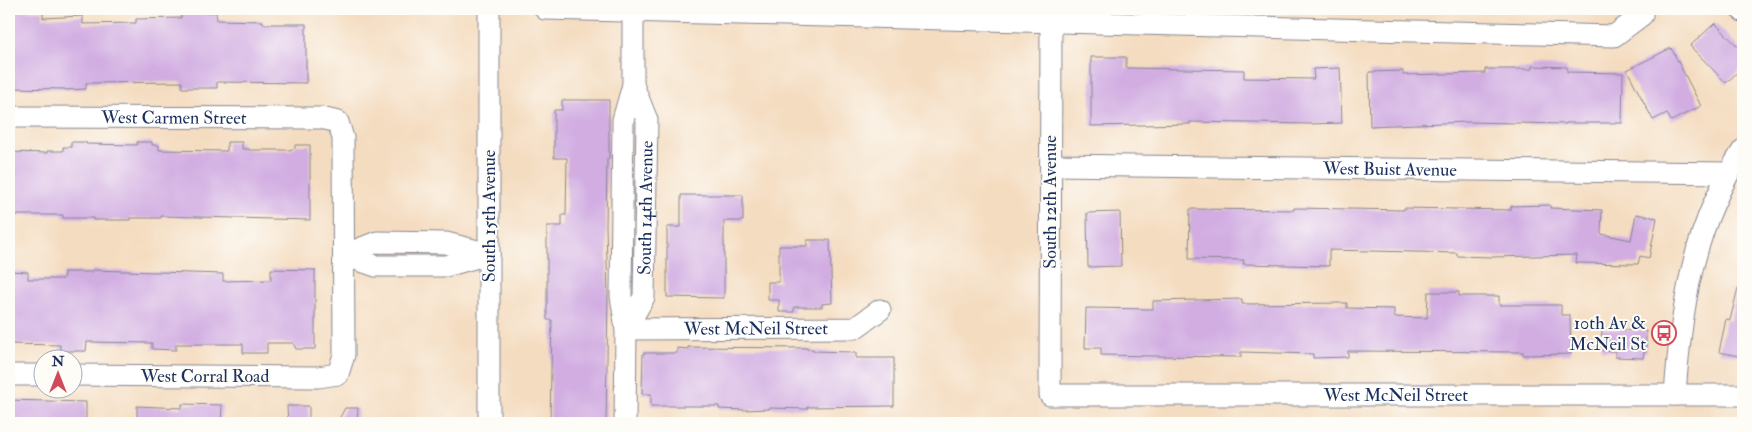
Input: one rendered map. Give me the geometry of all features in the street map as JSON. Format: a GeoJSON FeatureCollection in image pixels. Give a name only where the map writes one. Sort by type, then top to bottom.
{"type":"FeatureCollection","features":[{"type":"Feature","properties":{"kind":"street","name":"South 15th Avenue"},"geometry":{"type":"LineString","coordinates":[[489,9],[489,423]]}},
{"type":"Feature","properties":{"kind":"street"},"geometry":{"type":"LineString","coordinates":[[545,9],[1051,16],[1614,36],[1642,15],[1642,9]]}},
{"type":"Feature","properties":{"kind":"street","name":"South 14th Avenue"},"geometry":{"type":"LineString","coordinates":[[625,423],[626,329],[621,296],[623,120],[633,85],[633,11]]}},
{"type":"Feature","properties":{"kind":"street","name":"South 12th Avenue"},"geometry":{"type":"LineString","coordinates":[[1050,395],[1051,16]]}},
{"type":"Feature","properties":{"kind":"street","name":"South 14th Avenue"},"geometry":{"type":"LineString","coordinates":[[626,329],[644,297],[646,120],[633,85]]}},
{"type":"Feature","properties":{"kind":"street","name":"West Carmen Street"},"geometry":{"type":"LineString","coordinates":[[9,117],[321,118],[338,122],[343,138],[344,255]]}},
{"type":"Feature","properties":{"kind":"street"},"geometry":{"type":"LineString","coordinates":[[623,147],[645,147]]}},
{"type":"Feature","properties":{"kind":"street"},"geometry":{"type":"LineString","coordinates":[[1675,395],[1677,356],[1690,273],[1697,245],[1728,173],[1743,150]]}},
{"type":"Feature","properties":{"kind":"street","name":"West Buist Avenue"},"geometry":{"type":"LineString","coordinates":[[1051,165],[1728,173]]}},
{"type":"Feature","properties":{"kind":"street"},"geometry":{"type":"LineString","coordinates":[[344,255],[377,242],[446,243],[489,254]]}},
{"type":"Feature","properties":{"kind":"street"},"geometry":{"type":"LineString","coordinates":[[408,242],[408,266]]}},
{"type":"Feature","properties":{"kind":"street"},"geometry":{"type":"LineString","coordinates":[[344,255],[376,266],[446,266],[489,254]]}},
{"type":"Feature","properties":{"kind":"street","name":"West Corral Road"},"geometry":{"type":"LineString","coordinates":[[82,375],[318,377],[338,374],[344,355],[344,255]]}},
{"type":"Feature","properties":{"kind":"street","name":"West McNeil Street"},"geometry":{"type":"LineString","coordinates":[[626,329],[855,328],[880,310]]}},
{"type":"Feature","properties":{"kind":"street"},"geometry":{"type":"LineString","coordinates":[[9,375],[32,375]]}},
{"type":"Feature","properties":{"kind":"street","name":"West McNeil Street"},"geometry":{"type":"LineString","coordinates":[[1050,395],[1743,395]]}},
{"type":"Feature","properties":{"kind":"building"},"geometry":{"type":"Polygon","coordinates":[[[9,10],[43,11],[43,18],[83,16],[83,24],[136,23],[136,19],[181,18],[181,13],[216,12],[217,20],[263,21],[263,24],[306,24],[306,83],[217,82],[217,88],[182,88],[182,82],[86,83],[86,89],[9,88],[9,10]]]}},
{"type":"Feature","properties":{"kind":"building"},"geometry":{"type":"Polygon","coordinates":[[[1715,23],[1743,52],[1743,67],[1726,83],[1690,46],[1715,23]]]}},
{"type":"Feature","properties":{"kind":"building"},"geometry":{"type":"Polygon","coordinates":[[[1671,48],[1701,106],[1671,121],[1667,113],[1653,120],[1627,70],[1671,48]]]}},
{"type":"Feature","properties":{"kind":"building"},"geometry":{"type":"Polygon","coordinates":[[[1091,57],[1126,57],[1126,68],[1244,70],[1244,78],[1314,79],[1313,69],[1340,68],[1342,123],[1190,122],[1190,124],[1091,126],[1091,57]]]}},
{"type":"Feature","properties":{"kind":"building"},"geometry":{"type":"Polygon","coordinates":[[[1532,66],[1567,67],[1567,72],[1623,73],[1622,123],[1466,122],[1370,126],[1369,72],[1403,71],[1403,75],[1485,73],[1485,69],[1532,69],[1532,66]]]}},
{"type":"Feature","properties":{"kind":"building"},"geometry":{"type":"Polygon","coordinates":[[[562,100],[609,100],[606,227],[608,296],[606,423],[550,423],[552,320],[547,320],[547,226],[562,226],[562,215],[566,215],[567,158],[554,158],[554,110],[562,110],[562,100]]]}},
{"type":"Feature","properties":{"kind":"building"},"geometry":{"type":"Polygon","coordinates":[[[71,142],[137,145],[137,142],[152,142],[152,145],[159,145],[159,150],[227,151],[227,142],[242,142],[242,149],[249,150],[289,150],[295,148],[295,145],[310,145],[310,220],[161,216],[161,218],[130,218],[130,220],[93,220],[93,218],[63,218],[63,215],[9,215],[9,152],[47,153],[47,151],[63,151],[63,147],[71,147],[71,142]]]}},
{"type":"Feature","properties":{"kind":"building"},"geometry":{"type":"Polygon","coordinates":[[[681,195],[743,195],[743,221],[724,221],[724,298],[667,297],[667,227],[681,227],[681,195]]]}},
{"type":"Feature","properties":{"kind":"building"},"geometry":{"type":"Polygon","coordinates":[[[1550,205],[1550,208],[1602,210],[1601,234],[1631,240],[1636,214],[1657,218],[1649,258],[1640,256],[1638,264],[1576,263],[1577,255],[1492,257],[1457,256],[1457,253],[1329,250],[1329,266],[1243,264],[1244,260],[1189,259],[1190,209],[1404,210],[1404,208],[1511,210],[1511,206],[1550,205]]]}},
{"type":"Feature","properties":{"kind":"building"},"geometry":{"type":"Polygon","coordinates":[[[1120,212],[1121,266],[1088,267],[1087,213],[1120,212]]]}},
{"type":"Feature","properties":{"kind":"building"},"geometry":{"type":"Polygon","coordinates":[[[807,240],[830,240],[832,303],[822,304],[822,307],[794,307],[794,312],[779,312],[779,300],[768,300],[768,282],[779,282],[779,246],[807,246],[807,240]]]}},
{"type":"Feature","properties":{"kind":"building"},"geometry":{"type":"Polygon","coordinates":[[[271,269],[315,270],[315,349],[296,349],[293,343],[267,343],[267,353],[243,353],[243,344],[176,344],[176,350],[152,349],[152,343],[87,342],[86,351],[82,351],[60,350],[60,345],[9,344],[9,271],[28,272],[28,279],[63,279],[64,272],[92,272],[92,270],[223,274],[223,281],[271,280],[271,269]]]}},
{"type":"Feature","properties":{"kind":"building"},"geometry":{"type":"Polygon","coordinates":[[[1738,288],[1743,289],[1743,357],[1719,352],[1726,319],[1730,320],[1738,288]]]}},
{"type":"Feature","properties":{"kind":"building"},"geometry":{"type":"Polygon","coordinates":[[[1428,292],[1459,292],[1459,296],[1499,296],[1499,305],[1561,305],[1561,315],[1570,315],[1571,354],[1523,355],[1523,352],[1348,351],[1348,357],[1313,358],[1313,354],[1241,352],[1241,357],[1101,355],[1101,348],[1085,348],[1086,308],[1153,309],[1153,301],[1242,299],[1242,304],[1347,303],[1347,308],[1394,309],[1394,317],[1427,318],[1428,292]]]}},
{"type":"Feature","properties":{"kind":"building"},"geometry":{"type":"Polygon","coordinates":[[[1602,329],[1646,331],[1646,352],[1644,352],[1643,358],[1615,357],[1615,351],[1601,350],[1602,329]]]}},
{"type":"Feature","properties":{"kind":"building"},"geometry":{"type":"Polygon","coordinates":[[[688,347],[807,348],[813,349],[813,351],[856,353],[856,358],[894,358],[894,406],[744,410],[719,409],[719,406],[651,406],[651,394],[642,394],[643,353],[677,353],[677,348],[688,349],[688,347]]]}},
{"type":"Feature","properties":{"kind":"building"},"geometry":{"type":"Polygon","coordinates":[[[9,400],[86,402],[86,423],[9,423],[9,400]]]}},
{"type":"Feature","properties":{"kind":"building"},"geometry":{"type":"Polygon","coordinates":[[[182,404],[222,405],[221,423],[137,423],[137,406],[182,408],[182,404]]]}},
{"type":"Feature","properties":{"kind":"building"},"geometry":{"type":"Polygon","coordinates":[[[287,406],[309,406],[309,423],[288,423],[287,406]]]}},
{"type":"Feature","properties":{"kind":"building"},"geometry":{"type":"Polygon","coordinates":[[[345,408],[358,408],[357,423],[337,423],[345,408]]]}},
{"type":"Feature","properties":{"kind":"place","name":"10th Av & McNeil St"},"geometry":{"type":"Point","coordinates":[1664,333]}}]}
